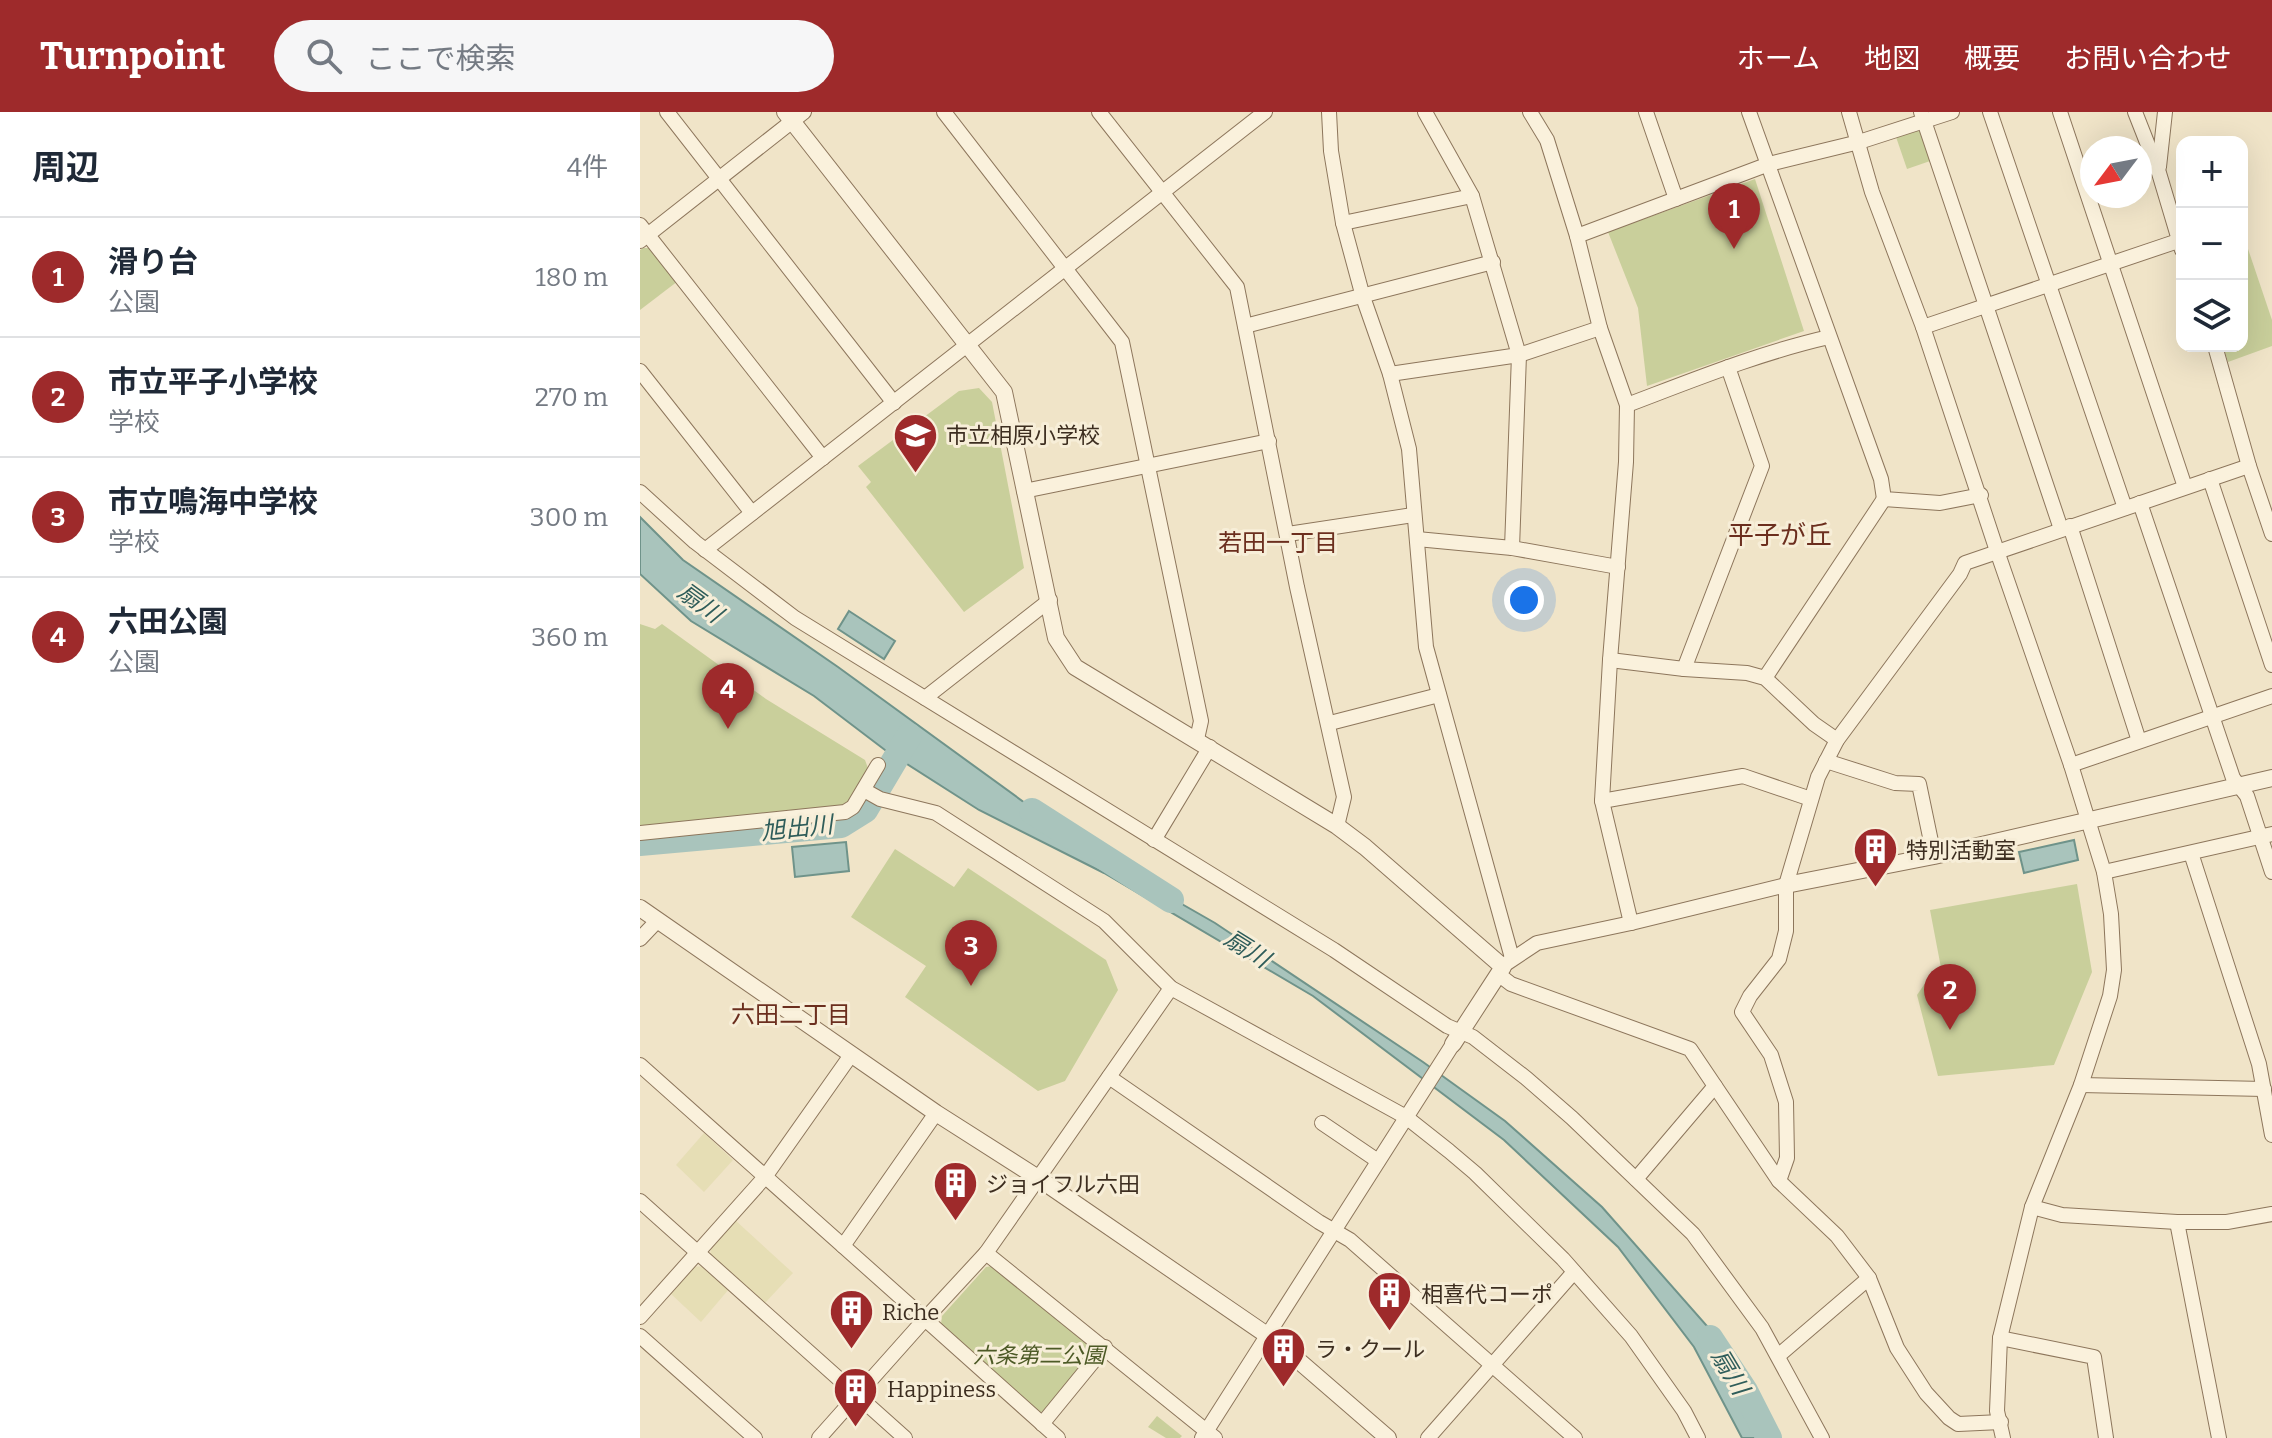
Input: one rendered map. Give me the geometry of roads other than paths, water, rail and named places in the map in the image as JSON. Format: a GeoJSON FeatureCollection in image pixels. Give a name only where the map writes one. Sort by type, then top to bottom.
{"type":"FeatureCollection","features":[{"type":"Feature","properties":{"kind":"street"},"geometry":{"type":"LineString","coordinates":[[667,112],[894,403]]}},
{"type":"Feature","properties":{"kind":"street"},"geometry":{"type":"LineString","coordinates":[[944,112],[1122,342],[1203,743],[1154,840]]}},
{"type":"Feature","properties":{"kind":"street"},"geometry":{"type":"LineString","coordinates":[[1099,112],[1237,287],[1297,587],[1330,723],[1344,797],[1337,826]]}},
{"type":"Feature","properties":{"kind":"street"},"geometry":{"type":"LineString","coordinates":[[1239,112],[1248,125]]}},
{"type":"Feature","properties":{"kind":"street"},"geometry":{"type":"LineString","coordinates":[[705,550],[1265,112]]}},
{"type":"Feature","properties":{"kind":"street"},"geometry":{"type":"LineString","coordinates":[[1329,112],[1331,151],[1343,223],[1363,297],[1390,374],[1409,449],[1426,647],[1504,967],[1511,984],[1690,1049],[1779,1181],[1837,1236],[1869,1278],[1897,1348],[1926,1393],[1958,1424],[2001,1422]]}},
{"type":"Feature","properties":{"kind":"street"},"geometry":{"type":"LineString","coordinates":[[1425,112],[1472,196],[1519,355],[1512,548]]}},
{"type":"Feature","properties":{"kind":"street"},"geometry":{"type":"LineString","coordinates":[[1530,112],[1547,140],[1577,236],[1600,328],[1627,405],[1626,462],[1602,801],[1631,923]]}},
{"type":"Feature","properties":{"kind":"street"},"geometry":{"type":"LineString","coordinates":[[1646,112],[1676,199]]}},
{"type":"Feature","properties":{"kind":"street"},"geometry":{"type":"LineString","coordinates":[[1749,112],[1881,479],[1884,499],[1765,678]]}},
{"type":"Feature","properties":{"kind":"street"},"geometry":{"type":"LineString","coordinates":[[1849,112],[1872,192],[1923,327],[2071,765],[2104,872],[2111,914],[2114,970],[2110,996],[2081,1085],[2032,1207],[2000,1338],[1997,1411],[2003,1438]]}},
{"type":"Feature","properties":{"kind":"street"},"geometry":{"type":"LineString","coordinates":[[1577,236],[1769,164],[1859,142],[1922,116],[1952,112]]}},
{"type":"Feature","properties":{"kind":"street"},"geometry":{"type":"LineString","coordinates":[[1990,112],[2125,508]]}},
{"type":"Feature","properties":{"kind":"street"},"geometry":{"type":"LineString","coordinates":[[2060,112],[2185,487]]}},
{"type":"Feature","properties":{"kind":"street"},"geometry":{"type":"LineString","coordinates":[[2135,112],[2159,173],[2176,232]]}},
{"type":"Feature","properties":{"kind":"street"},"geometry":{"type":"LineString","coordinates":[[2159,173],[2165,112]]}},
{"type":"Feature","properties":{"kind":"street"},"geometry":{"type":"LineString","coordinates":[[823,458],[643,234],[720,179],[794,115],[1004,392],[1056,638],[1075,667],[1337,826],[1504,967]]}},
{"type":"Feature","properties":{"kind":"street"},"geometry":{"type":"LineString","coordinates":[[1922,116],[2139,741]]}},
{"type":"Feature","properties":{"kind":"street"},"geometry":{"type":"LineString","coordinates":[[1343,223],[1472,196]]}},
{"type":"Feature","properties":{"kind":"street"},"geometry":{"type":"LineString","coordinates":[[1923,327],[2110,264],[2176,247]]}},
{"type":"Feature","properties":{"kind":"street"},"geometry":{"type":"LineString","coordinates":[[1245,326],[1493,262]]}},
{"type":"Feature","properties":{"kind":"street"},"geometry":{"type":"LineString","coordinates":[[1390,374],[1519,355],[1600,328]]}},
{"type":"Feature","properties":{"kind":"street"},"geometry":{"type":"LineString","coordinates":[[1627,405],[1728,367],[1829,337]]}},
{"type":"Feature","properties":{"kind":"street"},"geometry":{"type":"LineString","coordinates":[[2217,352],[2272,534]]}},
{"type":"Feature","properties":{"kind":"street"},"geometry":{"type":"LineString","coordinates":[[1684,669],[1762,466],[1728,367]]}},
{"type":"Feature","properties":{"kind":"street"},"geometry":{"type":"LineString","coordinates":[[640,371],[752,513]]}},
{"type":"Feature","properties":{"kind":"street"},"geometry":{"type":"LineString","coordinates":[[1024,491],[1269,441]]}},
{"type":"Feature","properties":{"kind":"street"},"geometry":{"type":"LineString","coordinates":[[1779,1181],[1787,1158],[1786,1102],[1771,1055],[1742,1012],[1750,996],[1779,959],[1786,931],[1786,885],[1811,799],[1837,740],[1965,563],[2249,466]]}},
{"type":"Feature","properties":{"kind":"street"},"geometry":{"type":"LineString","coordinates":[[2210,479],[2272,665]]}},
{"type":"Feature","properties":{"kind":"street"},"geometry":{"type":"LineString","coordinates":[[640,492],[705,550],[795,618],[1334,950],[1457,1038],[1473,1037],[1526,1078],[1693,1234],[1762,1328],[1822,1438]]}},
{"type":"Feature","properties":{"kind":"street"},"geometry":{"type":"LineString","coordinates":[[1884,499],[1940,503],[1981,495]]}},
{"type":"Feature","properties":{"kind":"street"},"geometry":{"type":"LineString","coordinates":[[2140,503],[2237,787],[2247,796],[2266,836],[2272,872]]}},
{"type":"Feature","properties":{"kind":"street"},"geometry":{"type":"LineString","coordinates":[[1288,534],[1413,515]]}},
{"type":"Feature","properties":{"kind":"street"},"geometry":{"type":"LineString","coordinates":[[1417,539],[1512,548],[1618,567]]}},
{"type":"Feature","properties":{"kind":"street"},"geometry":{"type":"LineString","coordinates":[[925,698],[1050,600]]}},
{"type":"Feature","properties":{"kind":"street"},"geometry":{"type":"LineString","coordinates":[[1610,660],[1747,673],[1765,678],[1814,724],[1837,740]]}},
{"type":"Feature","properties":{"kind":"street"},"geometry":{"type":"LineString","coordinates":[[1330,723],[1439,695]]}},
{"type":"Feature","properties":{"kind":"street"},"geometry":{"type":"LineString","coordinates":[[2071,765],[2272,696]]}},
{"type":"Feature","properties":{"kind":"street"},"geometry":{"type":"LineString","coordinates":[[1826,761],[1895,783],[1919,784],[1934,856]]}},
{"type":"Feature","properties":{"kind":"street"},"geometry":{"type":"LineString","coordinates":[[640,833],[833,815],[853,807],[871,793],[878,765]]}},
{"type":"Feature","properties":{"kind":"street"},"geometry":{"type":"LineString","coordinates":[[1602,801],[1743,776],[1811,799]]}},
{"type":"Feature","properties":{"kind":"street"},"geometry":{"type":"LineString","coordinates":[[986,1253],[1105,1347],[1208,1436],[1266,1336],[1504,967],[1537,943],[2272,778]]}},
{"type":"Feature","properties":{"kind":"street"},"geometry":{"type":"LineString","coordinates":[[871,793],[936,813],[1104,921],[1171,988],[1406,1117],[1475,1173],[1574,1272],[1631,1336],[1684,1411],[1698,1438]]}},
{"type":"Feature","properties":{"kind":"street"},"geometry":{"type":"LineString","coordinates":[[2104,872],[2266,836]]}},
{"type":"Feature","properties":{"kind":"street"},"geometry":{"type":"LineString","coordinates":[[2191,853],[2265,1062],[2264,1089],[2272,1135]]}},
{"type":"Feature","properties":{"kind":"street"},"geometry":{"type":"LineString","coordinates":[[640,908],[936,1113],[1038,1178],[1285,1348],[1388,1438]]}},
{"type":"Feature","properties":{"kind":"street"},"geometry":{"type":"LineString","coordinates":[[640,939],[658,920]]}},
{"type":"Feature","properties":{"kind":"street"},"geometry":{"type":"LineString","coordinates":[[819,1438],[986,1253],[1171,988]]}},
{"type":"Feature","properties":{"kind":"street"},"geometry":{"type":"LineString","coordinates":[[640,1317],[765,1177],[851,1055]]}},
{"type":"Feature","properties":{"kind":"street"},"geometry":{"type":"LineString","coordinates":[[640,1065],[1058,1438]]}},
{"type":"Feature","properties":{"kind":"street"},"geometry":{"type":"LineString","coordinates":[[1109,1077],[1350,1240],[1575,1438]]}},
{"type":"Feature","properties":{"kind":"street"},"geometry":{"type":"LineString","coordinates":[[2081,1085],[2264,1089]]}},
{"type":"Feature","properties":{"kind":"street"},"geometry":{"type":"LineString","coordinates":[[1636,1179],[1715,1086]]}},
{"type":"Feature","properties":{"kind":"street"},"geometry":{"type":"LineString","coordinates":[[843,1246],[936,1113]]}},
{"type":"Feature","properties":{"kind":"street"},"geometry":{"type":"LineString","coordinates":[[1322,1123],[1378,1161]]}},
{"type":"Feature","properties":{"kind":"street"},"geometry":{"type":"LineString","coordinates":[[640,1201],[905,1438]]}},
{"type":"Feature","properties":{"kind":"street"},"geometry":{"type":"LineString","coordinates":[[2032,1207],[2062,1215],[2177,1222],[2227,1222],[2272,1214]]}},
{"type":"Feature","properties":{"kind":"street"},"geometry":{"type":"LineString","coordinates":[[2177,1222],[2219,1438]]}},
{"type":"Feature","properties":{"kind":"street"},"geometry":{"type":"LineString","coordinates":[[1428,1438],[1574,1272]]}},
{"type":"Feature","properties":{"kind":"street"},"geometry":{"type":"LineString","coordinates":[[1778,1356],[1869,1278]]}},
{"type":"Feature","properties":{"kind":"street"},"geometry":{"type":"LineString","coordinates":[[640,1336],[755,1438]]}},
{"type":"Feature","properties":{"kind":"street"},"geometry":{"type":"LineString","coordinates":[[2000,1338],[2094,1357],[2106,1438]]}},
{"type":"Feature","properties":{"kind":"street"},"geometry":{"type":"LineString","coordinates":[[1042,1424],[1105,1347]]}},
{"type":"Feature","properties":{"kind":"water","name":"扇川"},"geometry":{"type":"Polygon","coordinates":[[[640,517],[683,560],[838,667],[1098,856],[1215,923],[1423,1062],[1505,1121],[1602,1207],[1707,1326],[1769,1438],[1742,1438],[1694,1347],[1618,1247],[1504,1140],[1313,996],[1104,873],[979,810],[885,750],[814,696],[691,621],[640,574],[640,517]]]}},
{"type":"Feature","properties":{"kind":"water"},"geometry":{"type":"Polygon","coordinates":[[[849,611],[895,641],[884,659],[838,629],[849,611]]]}},
{"type":"Feature","properties":{"kind":"water"},"geometry":{"type":"Polygon","coordinates":[[[2074,840],[2078,860],[2024,873],[2019,852],[2074,840]]]}},
{"type":"Feature","properties":{"kind":"water"},"geometry":{"type":"Polygon","coordinates":[[[846,842],[849,871],[795,877],[792,847],[846,842]]]}},
{"type":"Feature","properties":{"kind":"waterway","name":"旭出川"},"geometry":{"type":"LineString","coordinates":[[640,843],[841,825],[865,810],[909,736]]}},
{"type":"Feature","properties":{"kind":"waterway","name":"扇川"},"geometry":{"type":"LineString","coordinates":[[1032,811],[1171,900]]}},
{"type":"Feature","properties":{"kind":"waterway","name":"扇川"},"geometry":{"type":"LineString","coordinates":[[1710,1338],[1745,1391],[1769,1438]]}},
{"type":"Feature","properties":{"kind":"place","name":"滑り台"},"geometry":{"type":"Point","coordinates":[1734,249]}},
{"type":"Feature","properties":{"kind":"place","name":"市立相原小学校"},"geometry":{"type":"Point","coordinates":[915,474]}},
{"type":"Feature","properties":{"kind":"place","name":"六田公園"},"geometry":{"type":"Point","coordinates":[728,729]}},
{"type":"Feature","properties":{"kind":"place","name":"特別活動室"},"geometry":{"type":"Point","coordinates":[1875,889]}},
{"type":"Feature","properties":{"kind":"place","name":"市立鳴海中学校"},"geometry":{"type":"Point","coordinates":[971,986]}},
{"type":"Feature","properties":{"kind":"place","name":"市立平子小学校"},"geometry":{"type":"Point","coordinates":[1950,1030]}},
{"type":"Feature","properties":{"kind":"place","name":"ジョイフル六田"},"geometry":{"type":"Point","coordinates":[955,1223]}},
{"type":"Feature","properties":{"kind":"place","name":"相喜代コーポ"},"geometry":{"type":"Point","coordinates":[1390,1333]}},
{"type":"Feature","properties":{"kind":"place","name":"Riche"},"geometry":{"type":"Point","coordinates":[851,1351]}},
{"type":"Feature","properties":{"kind":"place","name":"ラ・クール"},"geometry":{"type":"Point","coordinates":[1284,1388]}},
{"type":"Feature","properties":{"kind":"place","name":"Happiness"},"geometry":{"type":"Point","coordinates":[856,1428]}},
{"type":"Feature","properties":{"kind":"district","name":"平子が丘"},"geometry":{"type":"Point","coordinates":[1780,535]}},
{"type":"Feature","properties":{"kind":"district","name":"若田一丁目"},"geometry":{"type":"Point","coordinates":[1278,543]}},
{"type":"Feature","properties":{"kind":"district","name":"六田二丁目"},"geometry":{"type":"Point","coordinates":[791,1015]}},
{"type":"Feature","properties":{"kind":"park label","name":"六条第二公園"},"geometry":{"type":"Point","coordinates":[1039,1355]}}]}
